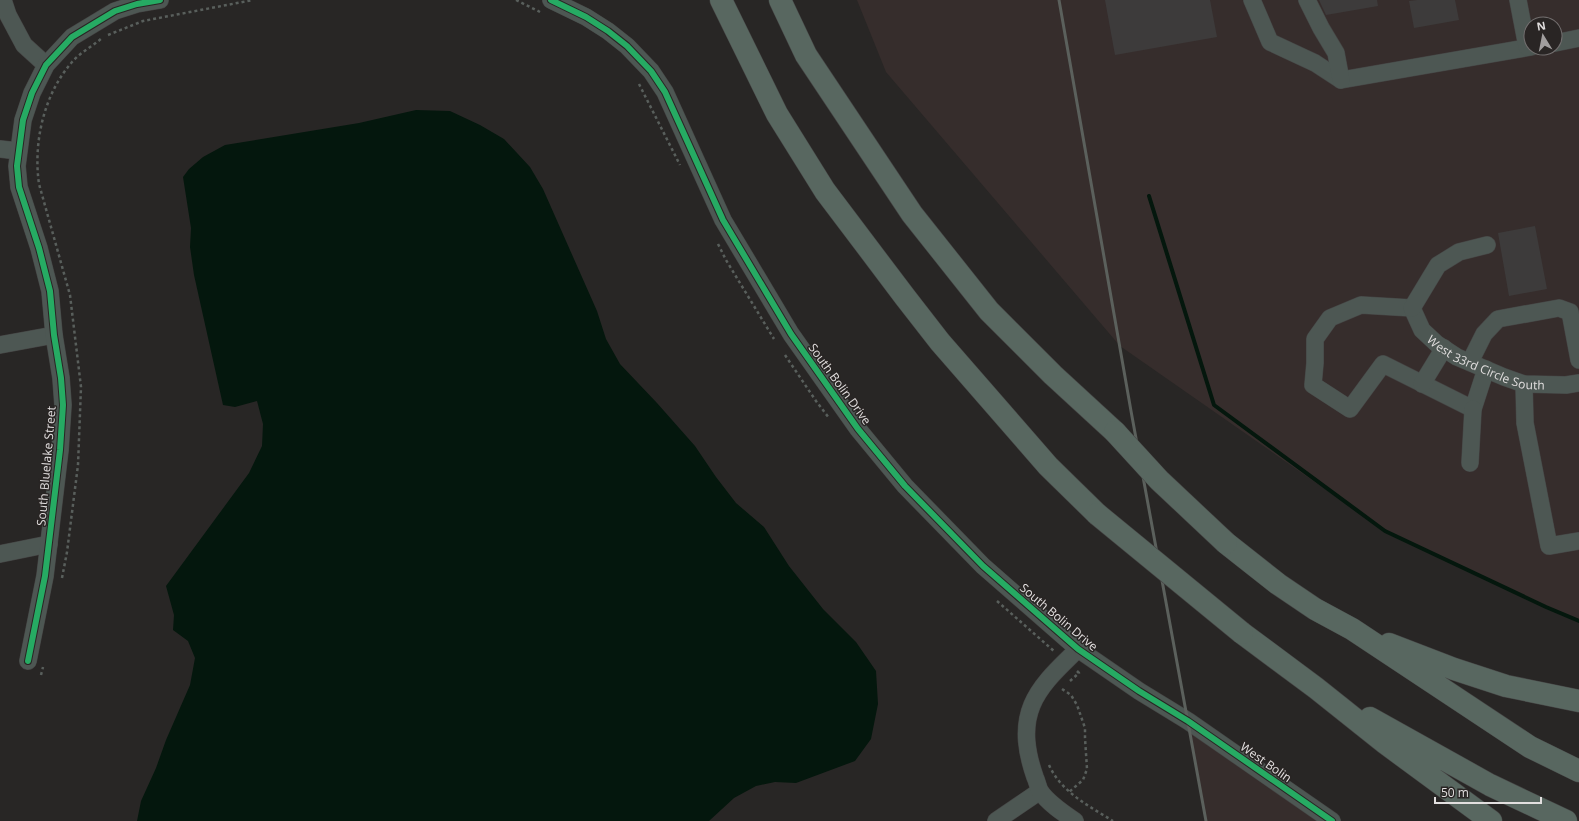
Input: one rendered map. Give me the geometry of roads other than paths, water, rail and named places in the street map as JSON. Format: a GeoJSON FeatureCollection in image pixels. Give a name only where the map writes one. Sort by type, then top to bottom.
{"type":"FeatureCollection","features":[{"type":"Feature","properties":{"kind":"highway"},"geometry":{"type":"LineString","coordinates":[[720,0],[777,114],[825,191],[940,342],[1048,466],[1097,514],[1242,633],[1316,688],[1385,743],[1491,821]]}},
{"type":"Feature","properties":{"kind":"highway"},"geometry":{"type":"LineString","coordinates":[[780,0],[806,55],[912,214],[989,311],[1053,375],[1115,432],[1159,480],[1226,543],[1278,584],[1352,630],[1530,747],[1579,771]]}},
{"type":"Feature","properties":{"kind":"highway"},"geometry":{"type":"LineString","coordinates":[[1352,630],[1454,669],[1506,686],[1579,701]]}},
{"type":"Feature","properties":{"kind":"highway"},"geometry":{"type":"LineString","coordinates":[[1316,688],[1490,785],[1566,821]]}},
{"type":"Feature","properties":{"kind":"street"},"geometry":{"type":"LineString","coordinates":[[3,0],[8,15],[24,45],[46,65],[72,37],[115,11],[137,4],[160,0]]}},
{"type":"Feature","properties":{"kind":"street","name":"South Bolin Drive"},"geometry":{"type":"LineString","coordinates":[[551,0],[586,16],[608,31],[627,46],[651,72],[665,92],[723,220],[791,334],[858,429],[905,486],[983,566],[1078,649],[1139,691],[1188,721]]}},
{"type":"Feature","properties":{"kind":"street"},"geometry":{"type":"LineString","coordinates":[[1252,0],[1270,42],[1315,63],[1341,80],[1523,48]]}},
{"type":"Feature","properties":{"kind":"street"},"geometry":{"type":"LineString","coordinates":[[1307,0],[1336,53],[1341,80]]}},
{"type":"Feature","properties":{"kind":"street"},"geometry":{"type":"LineString","coordinates":[[1518,0],[1523,21]]}},
{"type":"Feature","properties":{"kind":"street"},"geometry":{"type":"LineString","coordinates":[[1563,41],[1579,38]]}},
{"type":"Feature","properties":{"kind":"street","name":"South Bluelake Street"},"geometry":{"type":"LineString","coordinates":[[36,661],[60,450],[63,405],[50,291],[39,248],[19,187],[17,166],[23,120],[32,93],[46,65]]}},
{"type":"Feature","properties":{"kind":"street"},"geometry":{"type":"LineString","coordinates":[[0,149],[18,151]]}},
{"type":"Feature","properties":{"kind":"street"},"geometry":{"type":"LineString","coordinates":[[1473,409],[1383,364],[1350,409],[1312,385],[1315,363],[1314,340],[1330,318],[1361,305],[1412,308],[1438,265],[1459,252],[1487,245]]}},
{"type":"Feature","properties":{"kind":"street","name":"West 33rd Circle South"},"geometry":{"type":"LineString","coordinates":[[1412,308],[1422,330],[1457,357],[1524,384],[1566,385],[1579,383]]}},
{"type":"Feature","properties":{"kind":"street"},"geometry":{"type":"LineString","coordinates":[[1470,362],[1484,334],[1498,319],[1559,308],[1570,312],[1579,360]]}},
{"type":"Feature","properties":{"kind":"street"},"geometry":{"type":"LineString","coordinates":[[0,345],[54,335]]}},
{"type":"Feature","properties":{"kind":"street"},"geometry":{"type":"LineString","coordinates":[[1422,384],[1444,348]]}},
{"type":"Feature","properties":{"kind":"street"},"geometry":{"type":"LineString","coordinates":[[1470,463],[1473,409],[1486,369]]}},
{"type":"Feature","properties":{"kind":"street"},"geometry":{"type":"LineString","coordinates":[[1524,384],[1525,423],[1550,546],[1579,541]]}},
{"type":"Feature","properties":{"kind":"street"},"geometry":{"type":"LineString","coordinates":[[0,554],[49,544]]}},
{"type":"Feature","properties":{"kind":"street"},"geometry":{"type":"LineString","coordinates":[[1075,821],[1058,809],[1040,791],[1028,757],[1026,744],[1028,717],[1032,705],[1042,687],[1056,670],[1078,649]]}},
{"type":"Feature","properties":{"kind":"street","name":"West Bolin"},"geometry":{"type":"LineString","coordinates":[[1188,721],[1332,821]]}},
{"type":"Feature","properties":{"kind":"street"},"geometry":{"type":"LineString","coordinates":[[996,821],[1040,791]]}},
{"type":"Feature","properties":{"kind":"waterway"},"geometry":{"type":"LineString","coordinates":[[1149,196],[1214,405],[1385,531],[1579,621]]}},
{"type":"Feature","properties":{"kind":"railway"},"geometry":{"type":"LineString","coordinates":[[1059,0],[1131,411],[1206,821]]}}]}
